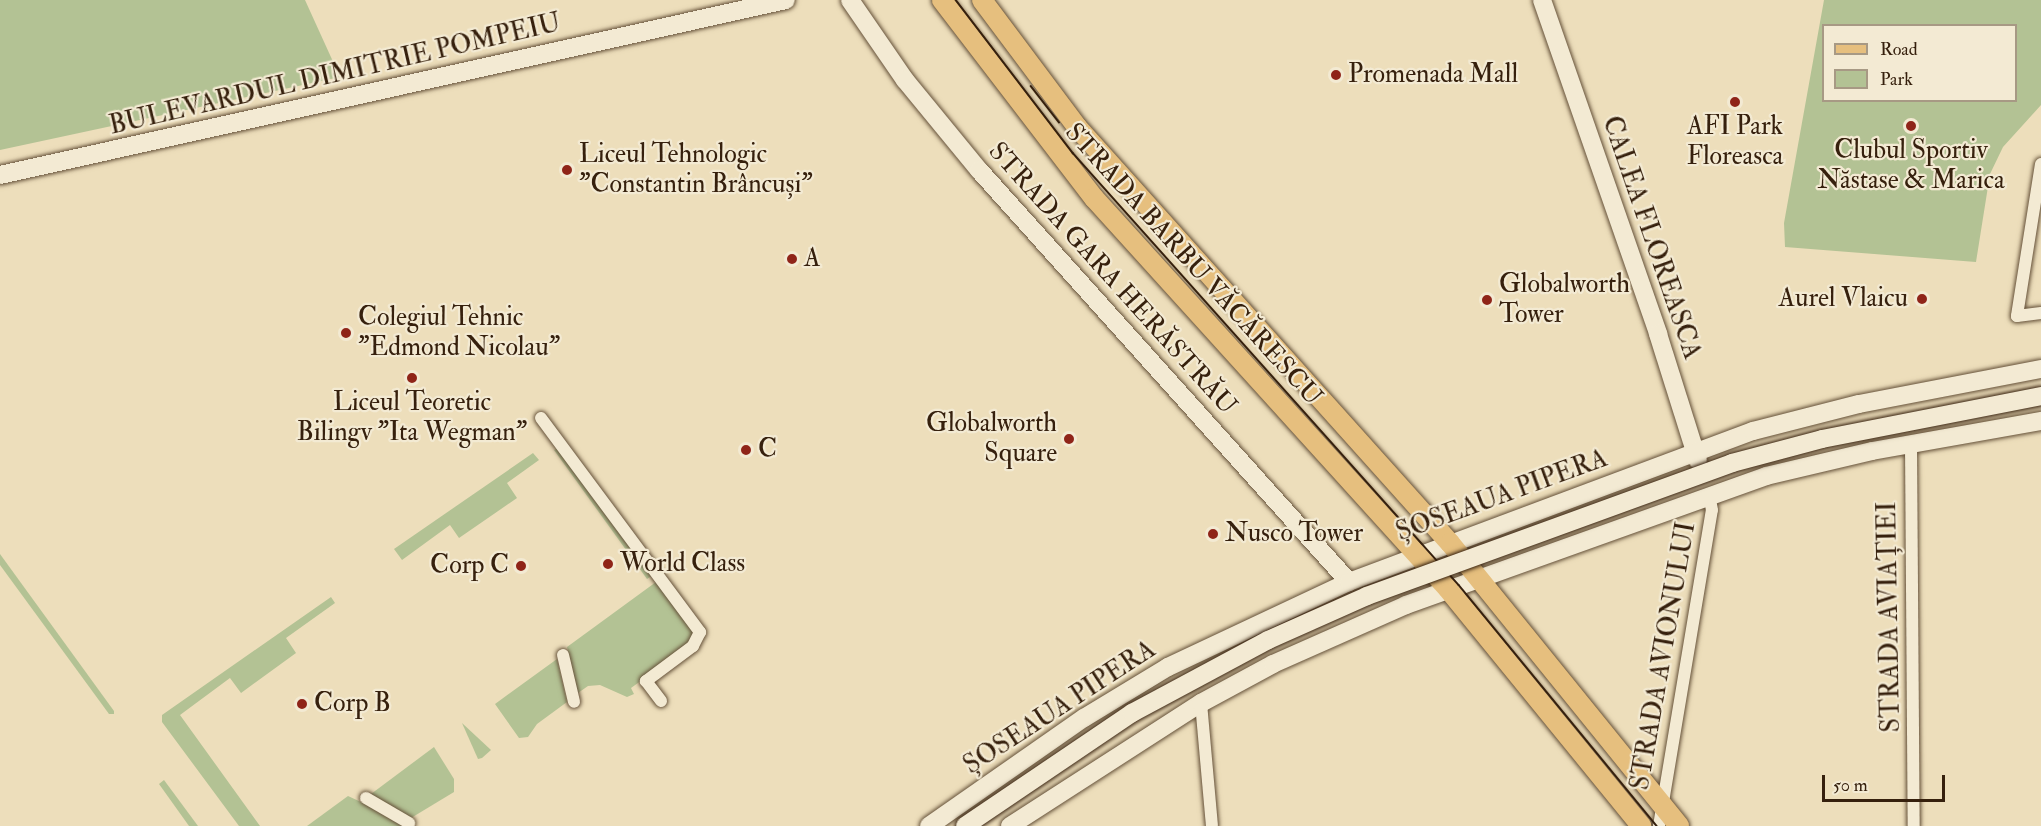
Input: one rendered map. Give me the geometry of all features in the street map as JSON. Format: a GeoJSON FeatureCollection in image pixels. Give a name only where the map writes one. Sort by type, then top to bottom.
{"type":"FeatureCollection","features":[{"type":"Feature","properties":{"kind":"main road","name":"BULEVARDUL DIMITRIE POMPEIU"},"geometry":{"type":"LineString","coordinates":[[0,175],[786,0]]}},
{"type":"Feature","properties":{"kind":"main road","name":"STRADA GARA HERĂSTRĂU"},"geometry":{"type":"LineString","coordinates":[[850,0],[918,97],[994,188],[1349,582]]}},
{"type":"Feature","properties":{"kind":"main road","name":"STRADA BARBU VĂCĂRESCU"},"geometry":{"type":"LineString","coordinates":[[942,0],[1094,198],[1448,589],[1641,826]]}},
{"type":"Feature","properties":{"kind":"main road","name":"STRADA BARBU VĂCĂRESCU"},"geometry":{"type":"LineString","coordinates":[[982,0],[1109,164],[1450,543],[1679,826]]}},
{"type":"Feature","properties":{"kind":"main road","name":"CALEA FLOREASCA"},"geometry":{"type":"LineString","coordinates":[[1542,0],[1709,494]]}},
{"type":"Feature","properties":{"kind":"main road","name":"ȘOSEAUA PIPERA"},"geometry":{"type":"LineString","coordinates":[[929,826],[1084,718],[1168,667],[1349,582],[1695,451],[1786,421],[2041,369]]}},
{"type":"Feature","properties":{"kind":"main road"},"geometry":{"type":"LineString","coordinates":[[965,826],[1132,713],[1258,645],[1367,596],[1732,463],[1822,439],[2041,396]]}},
{"type":"Feature","properties":{"kind":"main road"},"geometry":{"type":"LineString","coordinates":[[1010,826],[1202,703],[1356,626],[1448,589],[1709,494],[1793,469],[1911,444],[2041,421]]}},
{"type":"Feature","properties":{"kind":"street"},"geometry":{"type":"LineString","coordinates":[[2041,164],[2017,316],[2041,313]]}},
{"type":"Feature","properties":{"kind":"street"},"geometry":{"type":"LineString","coordinates":[[541,418],[700,632],[693,646],[646,681],[661,701]]}},
{"type":"Feature","properties":{"kind":"street","name":"STRADA AVIAȚIEI"},"geometry":{"type":"LineString","coordinates":[[1911,444],[1914,826]]}},
{"type":"Feature","properties":{"kind":"street","name":"STRADA AVIONULUI"},"geometry":{"type":"LineString","coordinates":[[1659,826],[1661,803],[1712,510],[1709,494]]}},
{"type":"Feature","properties":{"kind":"street"},"geometry":{"type":"LineString","coordinates":[[563,655],[574,702]]}},
{"type":"Feature","properties":{"kind":"street"},"geometry":{"type":"LineString","coordinates":[[1202,703],[1212,826]]}},
{"type":"Feature","properties":{"kind":"street"},"geometry":{"type":"LineString","coordinates":[[366,798],[409,823]]}},
{"type":"Feature","properties":{"kind":"green space"},"geometry":{"type":"Polygon","coordinates":[[[0,0],[305,0],[340,77],[0,150],[0,0]]]}},
{"type":"Feature","properties":{"kind":"green space","name":"Clubul Sportiv Năstase & Marica"},"geometry":{"type":"Polygon","coordinates":[[[1824,0],[2041,0],[2041,105],[2003,147],[1990,174],[1976,262],[1785,247],[1784,223],[1824,0]]]}},
{"type":"Feature","properties":{"kind":"green space"},"geometry":{"type":"Polygon","coordinates":[[[558,448],[653,575],[647,579],[554,450],[558,448]]]}},
{"type":"Feature","properties":{"kind":"green space"},"geometry":{"type":"Polygon","coordinates":[[[533,453],[539,460],[507,483],[517,498],[459,538],[450,525],[402,560],[394,549],[533,453]]]}},
{"type":"Feature","properties":{"kind":"green space"},"geometry":{"type":"Polygon","coordinates":[[[0,554],[114,714],[109,714],[0,565],[0,554]]]}},
{"type":"Feature","properties":{"kind":"green space"},"geometry":{"type":"Polygon","coordinates":[[[656,582],[695,631],[693,643],[631,688],[634,694],[627,697],[600,685],[588,686],[578,693],[567,647],[656,582]]]}},
{"type":"Feature","properties":{"kind":"green space"},"geometry":{"type":"Polygon","coordinates":[[[331,597],[335,603],[286,638],[296,653],[241,693],[230,678],[180,715],[260,826],[239,826],[162,722],[162,715],[331,597]]]}},
{"type":"Feature","properties":{"kind":"green space"},"geometry":{"type":"Polygon","coordinates":[[[557,659],[567,702],[537,724],[528,737],[519,738],[495,704],[557,659]]]}},
{"type":"Feature","properties":{"kind":"green space"},"geometry":{"type":"Polygon","coordinates":[[[462,723],[491,750],[482,758],[478,759],[462,723]]]}},
{"type":"Feature","properties":{"kind":"green space"},"geometry":{"type":"Polygon","coordinates":[[[434,747],[454,779],[454,792],[411,818],[371,794],[434,747]]]}},
{"type":"Feature","properties":{"kind":"green space"},"geometry":{"type":"Polygon","coordinates":[[[164,780],[198,826],[189,826],[159,784],[164,780]]]}},
{"type":"Feature","properties":{"kind":"green space"},"geometry":{"type":"Polygon","coordinates":[[[348,796],[361,802],[402,826],[307,826],[348,796]]]}},
{"type":"Feature","properties":{"kind":"tram line"},"geometry":{"type":"LineString","coordinates":[[956,0],[1073,153],[1459,585],[1657,826]]}},
{"type":"Feature","properties":{"kind":"tram line"},"geometry":{"type":"LineString","coordinates":[[1031,86],[1059,122]]}},
{"type":"Feature","properties":{"kind":"place","name":"Promenada Mall"},"geometry":{"type":"Point","coordinates":[1336,75]}},
{"type":"Feature","properties":{"kind":"place","name":"AFI Park Floreasca"},"geometry":{"type":"Point","coordinates":[1735,102]}},
{"type":"Feature","properties":{"kind":"place","name":"Clubul Sportiv Năstase & Marica"},"geometry":{"type":"Point","coordinates":[1911,126]}},
{"type":"Feature","properties":{"kind":"place","name":"Liceul Tehnologic \"Constantin Brâncuși\""},"geometry":{"type":"Point","coordinates":[567,170]}},
{"type":"Feature","properties":{"kind":"place","name":"A"},"geometry":{"type":"Point","coordinates":[792,259]}},
{"type":"Feature","properties":{"kind":"place","name":"Aurel Vlaicu"},"geometry":{"type":"Point","coordinates":[1922,299]}},
{"type":"Feature","properties":{"kind":"place","name":"Globalworth Tower"},"geometry":{"type":"Point","coordinates":[1487,300]}},
{"type":"Feature","properties":{"kind":"place","name":"Colegiul Tehnic \"Edmond Nicolau\""},"geometry":{"type":"Point","coordinates":[346,333]}},
{"type":"Feature","properties":{"kind":"place","name":"Liceul Teoretic Bilingv \"Ita Wegman\""},"geometry":{"type":"Point","coordinates":[412,378]}},
{"type":"Feature","properties":{"kind":"place","name":"Globalworth Square"},"geometry":{"type":"Point","coordinates":[1069,439]}},
{"type":"Feature","properties":{"kind":"place","name":"C"},"geometry":{"type":"Point","coordinates":[746,450]}},
{"type":"Feature","properties":{"kind":"place","name":"Nusco Tower"},"geometry":{"type":"Point","coordinates":[1213,534]}},
{"type":"Feature","properties":{"kind":"place","name":"World Class"},"geometry":{"type":"Point","coordinates":[608,564]}},
{"type":"Feature","properties":{"kind":"place","name":"Corp C"},"geometry":{"type":"Point","coordinates":[521,566]}},
{"type":"Feature","properties":{"kind":"place","name":"Corp B"},"geometry":{"type":"Point","coordinates":[302,704]}}]}
